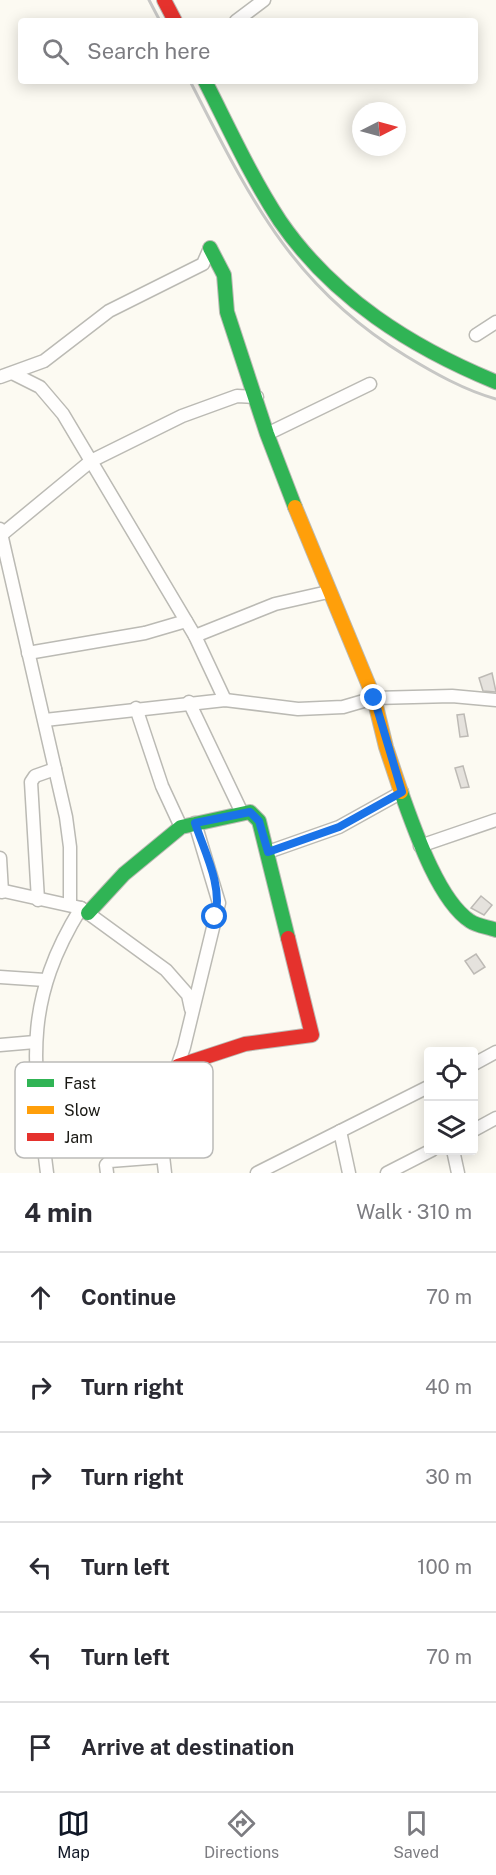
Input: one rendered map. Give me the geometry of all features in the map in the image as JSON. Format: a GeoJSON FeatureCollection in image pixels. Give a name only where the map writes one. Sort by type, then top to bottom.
{"type":"FeatureCollection","features":[{"type":"Feature","properties":{"kind":"street"},"geometry":{"type":"LineString","coordinates":[[164,0],[173,18]]}},
{"type":"Feature","properties":{"kind":"street"},"geometry":{"type":"LineString","coordinates":[[240,18],[262,0]]}},
{"type":"Feature","properties":{"kind":"street"},"geometry":{"type":"LineString","coordinates":[[208,84],[256,180],[294,239],[326,275],[362,308],[412,343],[468,371],[496,382]]}},
{"type":"Feature","properties":{"kind":"street"},"geometry":{"type":"LineString","coordinates":[[0,377],[14,374],[53,355],[109,311],[203,264],[210,248]]}},
{"type":"Feature","properties":{"kind":"street"},"geometry":{"type":"LineString","coordinates":[[210,248],[224,275],[227,312],[267,434],[328,592],[374,698],[420,846],[455,908],[471,922],[496,930]]}},
{"type":"Feature","properties":{"kind":"street"},"geometry":{"type":"LineString","coordinates":[[476,335],[496,322]]}},
{"type":"Feature","properties":{"kind":"street"},"geometry":{"type":"LineString","coordinates":[[14,374],[40,387],[53,399],[195,636],[225,700]]}},
{"type":"Feature","properties":{"kind":"street"},"geometry":{"type":"LineString","coordinates":[[267,434],[370,384]]}},
{"type":"Feature","properties":{"kind":"street"},"geometry":{"type":"LineString","coordinates":[[80,909],[56,769],[1,533],[91,461],[182,416],[237,396],[257,398]]}},
{"type":"Feature","properties":{"kind":"street"},"geometry":{"type":"LineString","coordinates":[[195,636],[275,604],[328,592]]}},
{"type":"Feature","properties":{"kind":"street"},"geometry":{"type":"LineString","coordinates":[[28,653],[145,633],[186,621]]}},
{"type":"Feature","properties":{"kind":"street"},"geometry":{"type":"LineString","coordinates":[[45,720],[189,702],[225,700],[298,709],[329,709],[374,698],[452,696],[496,700]]}},
{"type":"Feature","properties":{"kind":"street"},"geometry":{"type":"LineString","coordinates":[[189,702],[242,813]]}},
{"type":"Feature","properties":{"kind":"street"},"geometry":{"type":"LineString","coordinates":[[136,708],[162,786],[188,825],[219,903],[179,1062]]}},
{"type":"Feature","properties":{"kind":"street"},"geometry":{"type":"LineString","coordinates":[[38,900],[31,782],[35,776],[56,769]]}},
{"type":"Feature","properties":{"kind":"street"},"geometry":{"type":"LineString","coordinates":[[268,852],[339,827],[402,792]]}},
{"type":"Feature","properties":{"kind":"street"},"geometry":{"type":"LineString","coordinates":[[36,1062],[37,1012],[45,980],[63,936],[80,909],[188,825],[242,813],[255,815],[268,852],[312,1035],[245,1044],[190,1062]]}},
{"type":"Feature","properties":{"kind":"street"},"geometry":{"type":"LineString","coordinates":[[420,846],[496,820]]}},
{"type":"Feature","properties":{"kind":"street"},"geometry":{"type":"LineString","coordinates":[[0,858],[1,891],[80,909],[166,970],[188,995],[191,1012]]}},
{"type":"Feature","properties":{"kind":"street"},"geometry":{"type":"LineString","coordinates":[[0,977],[45,980]]}},
{"type":"Feature","properties":{"kind":"street"},"geometry":{"type":"LineString","coordinates":[[0,1045],[36,1042]]}},
{"type":"Feature","properties":{"kind":"street"},"geometry":{"type":"LineString","coordinates":[[478,1062],[496,1052]]}},
{"type":"Feature","properties":{"kind":"street"},"geometry":{"type":"LineString","coordinates":[[257,1173],[281,1168],[340,1131],[424,1089]]}},
{"type":"Feature","properties":{"kind":"street"},"geometry":{"type":"LineString","coordinates":[[478,1128],[496,1118]]}},
{"type":"Feature","properties":{"kind":"street"},"geometry":{"type":"LineString","coordinates":[[340,1131],[349,1173]]}},
{"type":"Feature","properties":{"kind":"street"},"geometry":{"type":"LineString","coordinates":[[387,1173],[424,1154]]}},
{"type":"Feature","properties":{"kind":"street"},"geometry":{"type":"LineString","coordinates":[[454,1155],[458,1173]]}},
{"type":"Feature","properties":{"kind":"street"},"geometry":{"type":"LineString","coordinates":[[45,1158],[47,1173]]}},
{"type":"Feature","properties":{"kind":"street"},"geometry":{"type":"LineString","coordinates":[[107,1173],[106,1165],[110,1161],[149,1158]]}},
{"type":"Feature","properties":{"kind":"street"},"geometry":{"type":"LineString","coordinates":[[162,1158],[165,1173]]}},
{"type":"Feature","properties":{"kind":"building"},"geometry":{"type":"Polygon","coordinates":[[[492,673],[496,692],[483,691],[479,678],[492,673]]]}},
{"type":"Feature","properties":{"kind":"building"},"geometry":{"type":"Polygon","coordinates":[[[464,714],[468,736],[460,737],[457,715],[464,714]]]}},
{"type":"Feature","properties":{"kind":"building"},"geometry":{"type":"Polygon","coordinates":[[[463,766],[469,787],[461,788],[455,768],[463,766]]]}},
{"type":"Feature","properties":{"kind":"building"},"geometry":{"type":"Polygon","coordinates":[[[481,896],[492,905],[484,915],[471,908],[481,896]]]}},
{"type":"Feature","properties":{"kind":"building"},"geometry":{"type":"Polygon","coordinates":[[[476,954],[485,967],[474,974],[465,961],[476,954]]]}},
{"type":"Feature","properties":{"kind":"railway"},"geometry":{"type":"LineString","coordinates":[[149,0],[158,18]]}},
{"type":"Feature","properties":{"kind":"railway"},"geometry":{"type":"LineString","coordinates":[[192,84],[232,163],[254,200],[303,269],[332,300],[366,329],[406,356],[461,386],[496,399]]}},
{"type":"Feature","properties":{"kind":"traffic: fast"},"geometry":{"type":"LineString","coordinates":[[207,84],[269,204],[301,249],[324,274],[349,297],[404,336],[496,382]]}},
{"type":"Feature","properties":{"kind":"traffic: fast"},"geometry":{"type":"LineString","coordinates":[[210,248],[224,275],[227,312],[267,434],[295,507]]}},
{"type":"Feature","properties":{"kind":"traffic: fast"},"geometry":{"type":"LineString","coordinates":[[401,792],[428,862],[448,897],[458,911],[470,921],[496,930]]}},
{"type":"Feature","properties":{"kind":"traffic: fast"},"geometry":{"type":"LineString","coordinates":[[88,913],[124,874],[181,827],[250,812],[259,821],[288,938]]}},
{"type":"Feature","properties":{"kind":"traffic: slow"},"geometry":{"type":"LineString","coordinates":[[295,507],[374,698],[386,747],[401,792]]}},
{"type":"Feature","properties":{"kind":"traffic: jam"},"geometry":{"type":"LineString","coordinates":[[164,0],[173,18]]}},
{"type":"Feature","properties":{"kind":"traffic: jam"},"geometry":{"type":"LineString","coordinates":[[190,1062],[245,1044],[312,1035],[288,938]]}},
{"type":"Feature","properties":{"kind":"route"},"geometry":{"type":"LineString","coordinates":[[215,917],[219,903],[217,890],[195,823],[250,812],[259,821],[268,852],[339,827],[402,792],[386,747],[374,698]]}}]}
